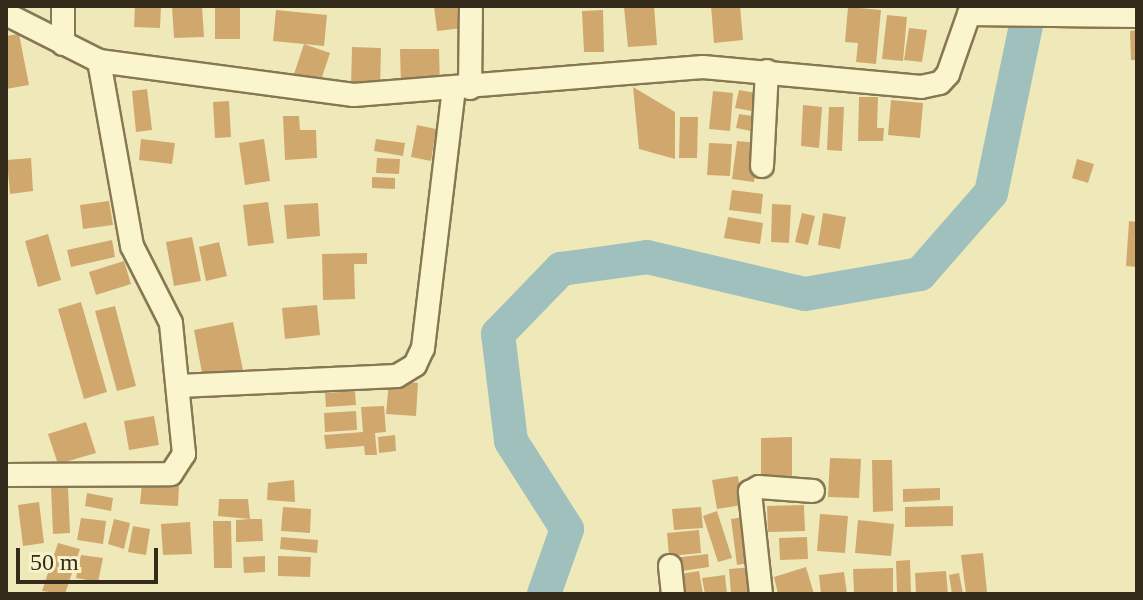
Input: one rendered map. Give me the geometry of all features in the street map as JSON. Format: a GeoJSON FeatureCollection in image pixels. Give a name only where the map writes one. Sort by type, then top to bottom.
{"type":"FeatureCollection","features":[{"type":"Feature","properties":{"kind":"street"},"geometry":{"type":"LineString","coordinates":[[63,6],[63,44]]}},
{"type":"Feature","properties":{"kind":"street"},"geometry":{"type":"LineString","coordinates":[[179,386],[397,376],[415,365],[423,348],[462,89],[471,6]]}},
{"type":"Feature","properties":{"kind":"street"},"geometry":{"type":"LineString","coordinates":[[6,14],[99,61],[324,94],[462,89],[675,68],[767,71],[921,87],[940,83],[970,10],[997,15],[1137,16]]}},
{"type":"Feature","properties":{"kind":"street"},"geometry":{"type":"LineString","coordinates":[[6,475],[171,474],[184,454],[171,323],[132,246],[99,61]]}},
{"type":"Feature","properties":{"kind":"street"},"geometry":{"type":"LineString","coordinates":[[762,166],[767,71]]}},
{"type":"Feature","properties":{"kind":"street"},"geometry":{"type":"LineString","coordinates":[[761,594],[750,492],[759,487],[813,491]]}},
{"type":"Feature","properties":{"kind":"street"},"geometry":{"type":"LineString","coordinates":[[670,566],[673,594]]}},
{"type":"Feature","properties":{"kind":"building"},"geometry":{"type":"Polygon","coordinates":[[[135,6],[161,6],[160,28],[134,27],[135,6]]]}},
{"type":"Feature","properties":{"kind":"building"},"geometry":{"type":"Polygon","coordinates":[[[172,6],[202,6],[204,37],[174,38],[172,6]]]}},
{"type":"Feature","properties":{"kind":"building"},"geometry":{"type":"Polygon","coordinates":[[[215,6],[240,6],[240,39],[215,39],[215,6]]]}},
{"type":"Feature","properties":{"kind":"building"},"geometry":{"type":"Polygon","coordinates":[[[434,6],[460,6],[463,28],[437,31],[434,6]]]}},
{"type":"Feature","properties":{"kind":"building"},"geometry":{"type":"Polygon","coordinates":[[[654,6],[657,45],[628,47],[624,7],[654,6]]]}},
{"type":"Feature","properties":{"kind":"building"},"geometry":{"type":"Polygon","coordinates":[[[711,6],[740,6],[743,40],[714,43],[711,6]]]}},
{"type":"Feature","properties":{"kind":"building"},"geometry":{"type":"Polygon","coordinates":[[[848,7],[881,10],[876,64],[856,62],[858,43],[845,42],[848,7]]]}},
{"type":"Feature","properties":{"kind":"building"},"geometry":{"type":"Polygon","coordinates":[[[276,10],[327,15],[324,46],[273,41],[276,10]]]}},
{"type":"Feature","properties":{"kind":"building"},"geometry":{"type":"Polygon","coordinates":[[[603,10],[604,52],[584,52],[582,11],[603,10]]]}},
{"type":"Feature","properties":{"kind":"building"},"geometry":{"type":"Polygon","coordinates":[[[887,15],[907,17],[903,61],[882,59],[887,15]]]}},
{"type":"Feature","properties":{"kind":"building"},"geometry":{"type":"Polygon","coordinates":[[[909,28],[927,30],[922,62],[904,60],[909,28]]]}},
{"type":"Feature","properties":{"kind":"building"},"geometry":{"type":"Polygon","coordinates":[[[1137,30],[1137,60],[1131,60],[1130,31],[1137,30]]]}},
{"type":"Feature","properties":{"kind":"building"},"geometry":{"type":"Polygon","coordinates":[[[19,34],[29,85],[6,89],[6,36],[19,34]]]}},
{"type":"Feature","properties":{"kind":"building"},"geometry":{"type":"Polygon","coordinates":[[[304,44],[330,53],[319,86],[293,77],[304,44]]]}},
{"type":"Feature","properties":{"kind":"building"},"geometry":{"type":"Polygon","coordinates":[[[352,47],[381,48],[380,88],[351,87],[352,47]]]}},
{"type":"Feature","properties":{"kind":"building"},"geometry":{"type":"Polygon","coordinates":[[[400,49],[439,49],[440,88],[401,89],[400,49]]]}},
{"type":"Feature","properties":{"kind":"building"},"geometry":{"type":"Polygon","coordinates":[[[633,87],[675,112],[675,159],[639,149],[633,87]]]}},
{"type":"Feature","properties":{"kind":"building"},"geometry":{"type":"Polygon","coordinates":[[[147,89],[152,130],[136,132],[132,91],[147,89]]]}},
{"type":"Feature","properties":{"kind":"building"},"geometry":{"type":"Polygon","coordinates":[[[739,90],[761,94],[757,112],[735,108],[739,90]]]}},
{"type":"Feature","properties":{"kind":"building"},"geometry":{"type":"Polygon","coordinates":[[[713,91],[733,93],[730,131],[709,129],[713,91]]]}},
{"type":"Feature","properties":{"kind":"building"},"geometry":{"type":"Polygon","coordinates":[[[859,97],[878,97],[877,128],[884,128],[883,141],[858,141],[859,97]]]}},
{"type":"Feature","properties":{"kind":"building"},"geometry":{"type":"Polygon","coordinates":[[[891,100],[923,103],[920,138],[888,135],[891,100]]]}},
{"type":"Feature","properties":{"kind":"building"},"geometry":{"type":"Polygon","coordinates":[[[229,101],[231,137],[215,138],[213,102],[229,101]]]}},
{"type":"Feature","properties":{"kind":"building"},"geometry":{"type":"Polygon","coordinates":[[[803,105],[822,107],[819,148],[801,146],[803,105]]]}},
{"type":"Feature","properties":{"kind":"building"},"geometry":{"type":"Polygon","coordinates":[[[829,107],[844,107],[842,151],[827,150],[829,107]]]}},
{"type":"Feature","properties":{"kind":"building"},"geometry":{"type":"Polygon","coordinates":[[[739,114],[759,117],[756,132],[736,128],[739,114]]]}},
{"type":"Feature","properties":{"kind":"building"},"geometry":{"type":"Polygon","coordinates":[[[283,116],[299,116],[300,130],[316,130],[317,158],[285,160],[283,116]]]}},
{"type":"Feature","properties":{"kind":"building"},"geometry":{"type":"Polygon","coordinates":[[[680,117],[698,117],[697,158],[679,158],[680,117]]]}},
{"type":"Feature","properties":{"kind":"building"},"geometry":{"type":"Polygon","coordinates":[[[417,125],[436,129],[431,161],[411,157],[417,125]]]}},
{"type":"Feature","properties":{"kind":"building"},"geometry":{"type":"Polygon","coordinates":[[[141,139],[175,143],[172,164],[139,160],[141,139]]]}},
{"type":"Feature","properties":{"kind":"building"},"geometry":{"type":"Polygon","coordinates":[[[264,139],[270,181],[245,185],[239,143],[264,139]]]}},
{"type":"Feature","properties":{"kind":"building"},"geometry":{"type":"Polygon","coordinates":[[[376,139],[405,143],[403,156],[374,151],[376,139]]]}},
{"type":"Feature","properties":{"kind":"building"},"geometry":{"type":"Polygon","coordinates":[[[737,141],[760,143],[754,182],[732,179],[737,141]]]}},
{"type":"Feature","properties":{"kind":"building"},"geometry":{"type":"Polygon","coordinates":[[[709,143],[732,144],[730,176],[707,175],[709,143]]]}},
{"type":"Feature","properties":{"kind":"building"},"geometry":{"type":"Polygon","coordinates":[[[31,158],[33,191],[10,194],[7,160],[31,158]]]}},
{"type":"Feature","properties":{"kind":"building"},"geometry":{"type":"Polygon","coordinates":[[[377,158],[400,159],[399,174],[376,173],[377,158]]]}},
{"type":"Feature","properties":{"kind":"building"},"geometry":{"type":"Polygon","coordinates":[[[1077,159],[1094,164],[1088,183],[1072,178],[1077,159]]]}},
{"type":"Feature","properties":{"kind":"building"},"geometry":{"type":"Polygon","coordinates":[[[372,177],[395,178],[395,189],[372,188],[372,177]]]}},
{"type":"Feature","properties":{"kind":"building"},"geometry":{"type":"Polygon","coordinates":[[[732,190],[763,194],[761,214],[729,210],[732,190]]]}},
{"type":"Feature","properties":{"kind":"building"},"geometry":{"type":"Polygon","coordinates":[[[109,201],[113,225],[83,229],[80,205],[109,201]]]}},
{"type":"Feature","properties":{"kind":"building"},"geometry":{"type":"Polygon","coordinates":[[[268,202],[274,243],[248,246],[243,205],[268,202]]]}},
{"type":"Feature","properties":{"kind":"building"},"geometry":{"type":"Polygon","coordinates":[[[318,203],[320,236],[287,239],[284,205],[318,203]]]}},
{"type":"Feature","properties":{"kind":"building"},"geometry":{"type":"Polygon","coordinates":[[[772,204],[791,205],[789,243],[771,242],[772,204]]]}},
{"type":"Feature","properties":{"kind":"building"},"geometry":{"type":"Polygon","coordinates":[[[802,213],[815,216],[808,245],[795,242],[802,213]]]}},
{"type":"Feature","properties":{"kind":"building"},"geometry":{"type":"Polygon","coordinates":[[[823,213],[846,217],[840,249],[818,245],[823,213]]]}},
{"type":"Feature","properties":{"kind":"building"},"geometry":{"type":"Polygon","coordinates":[[[728,217],[763,223],[760,244],[724,238],[728,217]]]}},
{"type":"Feature","properties":{"kind":"building"},"geometry":{"type":"Polygon","coordinates":[[[1129,221],[1137,222],[1137,267],[1126,266],[1129,221]]]}},
{"type":"Feature","properties":{"kind":"building"},"geometry":{"type":"Polygon","coordinates":[[[48,234],[61,280],[38,287],[25,241],[48,234]]]}},
{"type":"Feature","properties":{"kind":"building"},"geometry":{"type":"Polygon","coordinates":[[[192,237],[201,281],[174,286],[166,242],[192,237]]]}},
{"type":"Feature","properties":{"kind":"building"},"geometry":{"type":"Polygon","coordinates":[[[112,240],[115,257],[71,267],[67,250],[112,240]]]}},
{"type":"Feature","properties":{"kind":"building"},"geometry":{"type":"Polygon","coordinates":[[[219,242],[227,276],[206,281],[199,247],[219,242]]]}},
{"type":"Feature","properties":{"kind":"building"},"geometry":{"type":"Polygon","coordinates":[[[367,253],[367,264],[354,264],[355,299],[323,300],[322,254],[367,253]]]}},
{"type":"Feature","properties":{"kind":"building"},"geometry":{"type":"Polygon","coordinates":[[[124,261],[131,284],[96,295],[89,272],[124,261]]]}},
{"type":"Feature","properties":{"kind":"building"},"geometry":{"type":"Polygon","coordinates":[[[81,302],[107,392],[84,399],[58,309],[81,302]]]}},
{"type":"Feature","properties":{"kind":"building"},"geometry":{"type":"Polygon","coordinates":[[[317,305],[320,335],[285,339],[282,308],[317,305]]]}},
{"type":"Feature","properties":{"kind":"building"},"geometry":{"type":"Polygon","coordinates":[[[115,306],[136,386],[117,391],[95,311],[115,306]]]}},
{"type":"Feature","properties":{"kind":"building"},"geometry":{"type":"Polygon","coordinates":[[[233,322],[243,370],[203,378],[194,330],[233,322]]]}},
{"type":"Feature","properties":{"kind":"building"},"geometry":{"type":"Polygon","coordinates":[[[389,381],[418,383],[416,416],[386,414],[389,381]]]}},
{"type":"Feature","properties":{"kind":"building"},"geometry":{"type":"Polygon","coordinates":[[[355,391],[356,405],[326,407],[325,393],[355,391]]]}},
{"type":"Feature","properties":{"kind":"building"},"geometry":{"type":"Polygon","coordinates":[[[384,406],[386,432],[375,433],[377,455],[365,455],[364,446],[326,449],[324,435],[363,432],[361,407],[384,406]]]}},
{"type":"Feature","properties":{"kind":"building"},"geometry":{"type":"Polygon","coordinates":[[[356,411],[357,430],[325,432],[324,413],[356,411]]]}},
{"type":"Feature","properties":{"kind":"building"},"geometry":{"type":"Polygon","coordinates":[[[154,416],[159,445],[129,450],[124,421],[154,416]]]}},
{"type":"Feature","properties":{"kind":"building"},"geometry":{"type":"Polygon","coordinates":[[[86,422],[96,453],[58,464],[48,434],[86,422]]]}},
{"type":"Feature","properties":{"kind":"building"},"geometry":{"type":"Polygon","coordinates":[[[395,435],[396,451],[379,453],[378,437],[395,435]]]}},
{"type":"Feature","properties":{"kind":"building"},"geometry":{"type":"Polygon","coordinates":[[[792,437],[792,476],[761,476],[761,438],[792,437]]]}},
{"type":"Feature","properties":{"kind":"building"},"geometry":{"type":"Polygon","coordinates":[[[830,458],[861,459],[859,498],[828,497],[830,458]]]}},
{"type":"Feature","properties":{"kind":"building"},"geometry":{"type":"Polygon","coordinates":[[[872,460],[892,460],[893,511],[873,512],[872,460]]]}},
{"type":"Feature","properties":{"kind":"building"},"geometry":{"type":"Polygon","coordinates":[[[738,476],[742,505],[717,509],[712,480],[738,476]]]}},
{"type":"Feature","properties":{"kind":"building"},"geometry":{"type":"Polygon","coordinates":[[[294,480],[295,502],[267,500],[268,483],[294,480]]]}},
{"type":"Feature","properties":{"kind":"building"},"geometry":{"type":"Polygon","coordinates":[[[142,483],[179,485],[178,506],[140,504],[142,483]]]}},
{"type":"Feature","properties":{"kind":"building"},"geometry":{"type":"Polygon","coordinates":[[[51,487],[68,487],[70,533],[53,534],[51,487]]]}},
{"type":"Feature","properties":{"kind":"building"},"geometry":{"type":"Polygon","coordinates":[[[940,488],[940,500],[903,502],[903,489],[940,488]]]}},
{"type":"Feature","properties":{"kind":"building"},"geometry":{"type":"Polygon","coordinates":[[[87,493],[113,498],[111,511],[85,506],[87,493]]]}},
{"type":"Feature","properties":{"kind":"building"},"geometry":{"type":"Polygon","coordinates":[[[219,499],[248,499],[250,519],[218,516],[219,499]]]}},
{"type":"Feature","properties":{"kind":"building"},"geometry":{"type":"Polygon","coordinates":[[[39,502],[44,543],[23,546],[18,505],[39,502]]]}},
{"type":"Feature","properties":{"kind":"building"},"geometry":{"type":"Polygon","coordinates":[[[804,505],[805,531],[768,532],[767,506],[804,505]]]}},
{"type":"Feature","properties":{"kind":"building"},"geometry":{"type":"Polygon","coordinates":[[[953,506],[953,526],[905,527],[905,507],[953,506]]]}},
{"type":"Feature","properties":{"kind":"building"},"geometry":{"type":"Polygon","coordinates":[[[283,507],[311,509],[310,533],[281,531],[283,507]]]}},
{"type":"Feature","properties":{"kind":"building"},"geometry":{"type":"Polygon","coordinates":[[[701,507],[703,528],[674,530],[672,509],[701,507]]]}},
{"type":"Feature","properties":{"kind":"building"},"geometry":{"type":"Polygon","coordinates":[[[717,511],[732,558],[718,562],[703,516],[717,511]]]}},
{"type":"Feature","properties":{"kind":"building"},"geometry":{"type":"Polygon","coordinates":[[[820,514],[848,516],[845,553],[817,551],[820,514]]]}},
{"type":"Feature","properties":{"kind":"building"},"geometry":{"type":"Polygon","coordinates":[[[750,516],[756,562],[737,565],[731,519],[750,516]]]}},
{"type":"Feature","properties":{"kind":"building"},"geometry":{"type":"Polygon","coordinates":[[[81,518],[106,521],[103,544],[77,540],[81,518]]]}},
{"type":"Feature","properties":{"kind":"building"},"geometry":{"type":"Polygon","coordinates":[[[114,519],[130,523],[124,549],[108,544],[114,519]]]}},
{"type":"Feature","properties":{"kind":"building"},"geometry":{"type":"Polygon","coordinates":[[[262,519],[263,541],[236,542],[236,520],[262,519]]]}},
{"type":"Feature","properties":{"kind":"building"},"geometry":{"type":"Polygon","coordinates":[[[858,520],[894,524],[891,556],[855,553],[858,520]]]}},
{"type":"Feature","properties":{"kind":"building"},"geometry":{"type":"Polygon","coordinates":[[[213,521],[231,521],[232,568],[214,568],[213,521]]]}},
{"type":"Feature","properties":{"kind":"building"},"geometry":{"type":"Polygon","coordinates":[[[190,522],[192,554],[163,555],[161,524],[190,522]]]}},
{"type":"Feature","properties":{"kind":"building"},"geometry":{"type":"Polygon","coordinates":[[[133,526],[150,529],[146,555],[128,552],[133,526]]]}},
{"type":"Feature","properties":{"kind":"building"},"geometry":{"type":"Polygon","coordinates":[[[699,530],[701,553],[669,556],[667,533],[699,530]]]}},
{"type":"Feature","properties":{"kind":"building"},"geometry":{"type":"Polygon","coordinates":[[[281,537],[318,540],[317,553],[280,549],[281,537]]]}},
{"type":"Feature","properties":{"kind":"building"},"geometry":{"type":"Polygon","coordinates":[[[807,537],[808,559],[780,560],[779,538],[807,537]]]}},
{"type":"Feature","properties":{"kind":"building"},"geometry":{"type":"Polygon","coordinates":[[[58,543],[80,549],[65,594],[42,591],[58,543]]]}},
{"type":"Feature","properties":{"kind":"building"},"geometry":{"type":"Polygon","coordinates":[[[983,553],[987,592],[966,594],[961,555],[983,553]]]}},
{"type":"Feature","properties":{"kind":"building"},"geometry":{"type":"Polygon","coordinates":[[[708,554],[709,567],[675,572],[673,558],[708,554]]]}},
{"type":"Feature","properties":{"kind":"building"},"geometry":{"type":"Polygon","coordinates":[[[81,555],[103,558],[98,582],[76,578],[81,555]]]}},
{"type":"Feature","properties":{"kind":"building"},"geometry":{"type":"Polygon","coordinates":[[[265,556],[265,572],[244,573],[243,557],[265,556]]]}},
{"type":"Feature","properties":{"kind":"building"},"geometry":{"type":"Polygon","coordinates":[[[278,556],[311,557],[310,577],[278,576],[278,556]]]}},
{"type":"Feature","properties":{"kind":"building"},"geometry":{"type":"Polygon","coordinates":[[[910,560],[911,594],[897,594],[896,561],[910,560]]]}},
{"type":"Feature","properties":{"kind":"building"},"geometry":{"type":"Polygon","coordinates":[[[754,567],[756,594],[731,594],[729,569],[754,567]]]}},
{"type":"Feature","properties":{"kind":"building"},"geometry":{"type":"Polygon","coordinates":[[[806,567],[814,594],[778,594],[774,577],[806,567]]]}},
{"type":"Feature","properties":{"kind":"building"},"geometry":{"type":"Polygon","coordinates":[[[893,568],[893,594],[854,594],[853,569],[893,568]]]}},
{"type":"Feature","properties":{"kind":"building"},"geometry":{"type":"Polygon","coordinates":[[[699,571],[703,594],[677,594],[674,575],[699,571]]]}},
{"type":"Feature","properties":{"kind":"building"},"geometry":{"type":"Polygon","coordinates":[[[946,571],[948,594],[916,594],[915,573],[946,571]]]}},
{"type":"Feature","properties":{"kind":"building"},"geometry":{"type":"Polygon","coordinates":[[[844,572],[847,594],[821,594],[819,575],[844,572]]]}},
{"type":"Feature","properties":{"kind":"building"},"geometry":{"type":"Polygon","coordinates":[[[959,573],[963,594],[952,594],[949,575],[959,573]]]}},
{"type":"Feature","properties":{"kind":"building"},"geometry":{"type":"Polygon","coordinates":[[[725,575],[727,594],[705,594],[702,578],[725,575]]]}},
{"type":"Feature","properties":{"kind":"waterway"},"geometry":{"type":"LineString","coordinates":[[544,594],[567,529],[511,441],[498,334],[561,269],[647,257],[805,294],[920,274],[991,193],[1030,6]]}}]}
